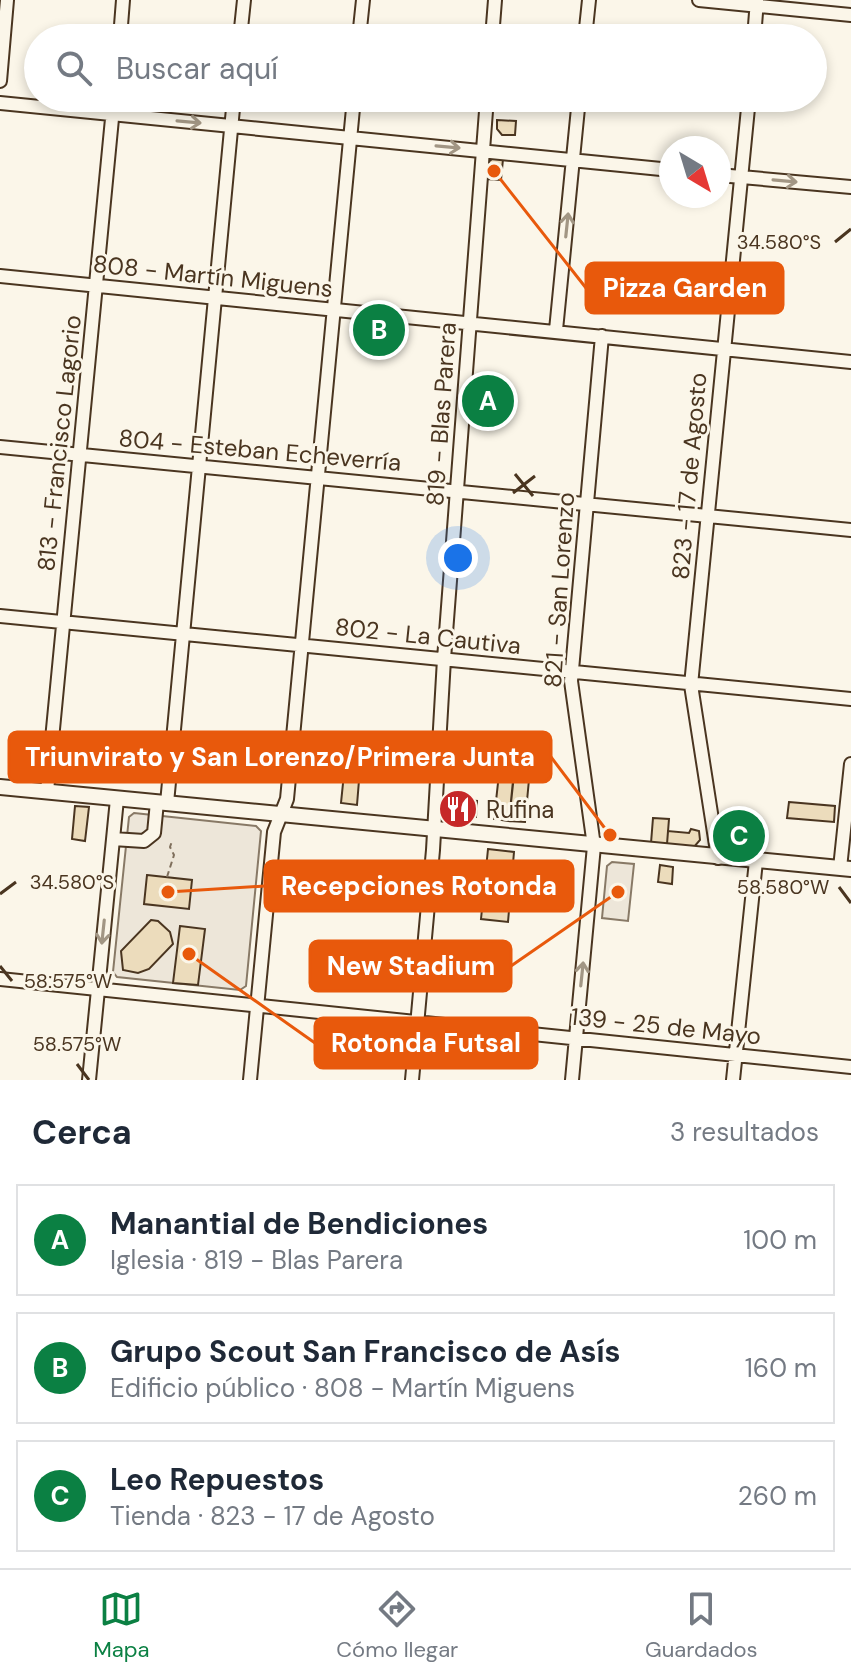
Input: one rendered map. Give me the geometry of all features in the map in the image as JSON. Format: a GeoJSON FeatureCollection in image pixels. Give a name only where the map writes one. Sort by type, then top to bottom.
{"type":"FeatureCollection","features":[{"type":"Feature","properties":{"kind":"main road"},"geometry":{"type":"LineString","coordinates":[[0,787],[846,869]]}},
{"type":"Feature","properties":{"kind":"street"},"geometry":{"type":"LineString","coordinates":[[0,81],[7,0]]}},
{"type":"Feature","properties":{"kind":"street"},"geometry":{"type":"LineString","coordinates":[[121,24],[123,0]]}},
{"type":"Feature","properties":{"kind":"street"},"geometry":{"type":"LineString","coordinates":[[241,24],[244,0]]}},
{"type":"Feature","properties":{"kind":"street"},"geometry":{"type":"LineString","coordinates":[[360,24],[363,0]]}},
{"type":"Feature","properties":{"kind":"street"},"geometry":{"type":"LineString","coordinates":[[493,24],[495,0]]}},
{"type":"Feature","properties":{"kind":"street"},"geometry":{"type":"LineString","coordinates":[[586,24],[589,0]]}},
{"type":"Feature","properties":{"kind":"street"},"geometry":{"type":"LineString","coordinates":[[699,0],[757,3],[851,15]]}},
{"type":"Feature","properties":{"kind":"street"},"geometry":{"type":"LineString","coordinates":[[755,24],[757,3]]}},
{"type":"Feature","properties":{"kind":"street"},"geometry":{"type":"LineString","coordinates":[[0,103],[24,105]]}},
{"type":"Feature","properties":{"kind":"street"},"geometry":{"type":"LineString","coordinates":[[92,112],[659,169]]}},
{"type":"Feature","properties":{"kind":"street"},"geometry":{"type":"LineString","coordinates":[[113,839],[144,841],[154,833],[162,802],[182,633],[233,112]]}},
{"type":"Feature","properties":{"kind":"street"},"geometry":{"type":"LineString","coordinates":[[250,1080],[274,832],[287,799],[353,112]]}},
{"type":"Feature","properties":{"kind":"street","name":"819 - Blas Parera"},"geometry":{"type":"LineString","coordinates":[[412,1080],[486,112]]}},
{"type":"Feature","properties":{"kind":"street"},"geometry":{"type":"LineString","coordinates":[[556,330],[578,112]]}},
{"type":"Feature","properties":{"kind":"street","name":"823 - 17 de Agosto"},"geometry":{"type":"LineString","coordinates":[[718,858],[691,685],[748,112]]}},
{"type":"Feature","properties":{"kind":"street","name":"813 - Francisco Lagorio"},"geometry":{"type":"LineString","coordinates":[[47,791],[113,114]]}},
{"type":"Feature","properties":{"kind":"street"},"geometry":{"type":"LineString","coordinates":[[731,176],[851,187]]}},
{"type":"Feature","properties":{"kind":"street","name":"808 - Martín Miguens"},"geometry":{"type":"LineString","coordinates":[[0,276],[851,362]]}},
{"type":"Feature","properties":{"kind":"street","name":"821 - San Lorenzo"},"geometry":{"type":"LineString","coordinates":[[572,1080],[594,846],[571,673],[602,336]]}},
{"type":"Feature","properties":{"kind":"street","name":"804 - Esteban Echeverría"},"geometry":{"type":"LineString","coordinates":[[0,447],[851,530]]}},
{"type":"Feature","properties":{"kind":"street","name":"802 - La Cautiva"},"geometry":{"type":"LineString","coordinates":[[0,616],[851,699]]}},
{"type":"Feature","properties":{"kind":"street"},"geometry":{"type":"LineString","coordinates":[[846,869],[851,764]]}},
{"type":"Feature","properties":{"kind":"street"},"geometry":{"type":"LineString","coordinates":[[89,1080],[117,799]]}},
{"type":"Feature","properties":{"kind":"street"},"geometry":{"type":"LineString","coordinates":[[733,1080],[756,861]]}},
{"type":"Feature","properties":{"kind":"street","name":"139 - 25 de Mayo"},"geometry":{"type":"LineString","coordinates":[[0,979],[257,1008],[851,1067]]}},
{"type":"Feature","properties":{"kind":"path"},"geometry":{"type":"LineString","coordinates":[[167,877],[167,867],[174,855],[170,847],[172,841]]}},
{"type":"Feature","properties":{"kind":"shaded area"},"geometry":{"type":"Polygon","coordinates":[[[134,813],[256,826],[261,831],[246,986],[240,990],[117,977],[113,972],[129,817],[134,813]]]}},
{"type":"Feature","properties":{"kind":"shaded area"},"geometry":{"type":"Polygon","coordinates":[[[612,862],[634,864],[628,921],[602,918],[607,866],[612,862]]]}},
{"type":"Feature","properties":{"kind":"building"},"geometry":{"type":"Polygon","coordinates":[[[497,120],[516,121],[515,135],[502,135],[497,129],[497,120]]]}},
{"type":"Feature","properties":{"kind":"building"},"geometry":{"type":"Polygon","coordinates":[[[492,159],[503,159],[501,180],[486,179],[487,163],[492,159]]]}},
{"type":"Feature","properties":{"kind":"building"},"geometry":{"type":"Polygon","coordinates":[[[477,394],[500,395],[499,408],[477,408],[477,394]]]}},
{"type":"Feature","properties":{"kind":"building"},"geometry":{"type":"Polygon","coordinates":[[[346,754],[361,756],[357,805],[341,803],[346,754]]]}},
{"type":"Feature","properties":{"kind":"building"},"geometry":{"type":"Polygon","coordinates":[[[530,769],[525,822],[509,821],[514,771],[530,769]]]}},
{"type":"Feature","properties":{"kind":"building"},"geometry":{"type":"Polygon","coordinates":[[[499,774],[514,775],[509,821],[494,819],[499,774]]]}},
{"type":"Feature","properties":{"kind":"building"},"geometry":{"type":"Polygon","coordinates":[[[447,798],[477,801],[476,817],[446,814],[447,798]]]}},
{"type":"Feature","properties":{"kind":"building"},"geometry":{"type":"Polygon","coordinates":[[[789,802],[835,806],[834,822],[787,818],[789,802]]]}},
{"type":"Feature","properties":{"kind":"building"},"geometry":{"type":"Polygon","coordinates":[[[75,806],[89,807],[85,841],[72,839],[75,806]]]}},
{"type":"Feature","properties":{"kind":"building"},"geometry":{"type":"Polygon","coordinates":[[[653,818],[669,819],[667,844],[651,843],[653,818]]]}},
{"type":"Feature","properties":{"kind":"building"},"geometry":{"type":"Polygon","coordinates":[[[743,825],[742,831],[753,832],[752,846],[732,845],[727,840],[724,829],[743,825]]]}},
{"type":"Feature","properties":{"kind":"building"},"geometry":{"type":"Polygon","coordinates":[[[691,829],[699,831],[700,840],[694,847],[667,844],[668,831],[689,833],[691,829]]]}},
{"type":"Feature","properties":{"kind":"building"},"geometry":{"type":"Polygon","coordinates":[[[488,849],[514,852],[508,922],[481,919],[488,849]]]}},
{"type":"Feature","properties":{"kind":"building"},"geometry":{"type":"Polygon","coordinates":[[[660,865],[673,867],[672,884],[658,882],[660,865]]]}},
{"type":"Feature","properties":{"kind":"building"},"geometry":{"type":"Polygon","coordinates":[[[147,875],[192,880],[189,909],[144,904],[147,875]]]}},
{"type":"Feature","properties":{"kind":"building"},"geometry":{"type":"Polygon","coordinates":[[[151,920],[158,921],[170,932],[173,944],[149,969],[138,973],[123,970],[121,951],[151,920]]]}},
{"type":"Feature","properties":{"kind":"building"},"geometry":{"type":"Polygon","coordinates":[[[180,926],[205,929],[198,985],[173,983],[180,926]]]}},
{"type":"Feature","properties":{"kind":"place","name":"Pizza Garden"},"geometry":{"type":"Point","coordinates":[494,171]}},
{"type":"Feature","properties":{"kind":"place","name":"Grupo Scout San Francisco de Asís"},"geometry":{"type":"Point","coordinates":[379,330]}},
{"type":"Feature","properties":{"kind":"place","name":"Manantial de Bendiciones"},"geometry":{"type":"Point","coordinates":[488,401]}},
{"type":"Feature","properties":{"kind":"place","name":"Rufina"},"geometry":{"type":"Point","coordinates":[458,809]}},
{"type":"Feature","properties":{"kind":"place","name":"Triunvirato y San Lorenzo/Primera Junta"},"geometry":{"type":"Point","coordinates":[610,835]}},
{"type":"Feature","properties":{"kind":"place","name":"Leo Repuestos"},"geometry":{"type":"Point","coordinates":[739,836]}},
{"type":"Feature","properties":{"kind":"place","name":"Recepciones Rotonda"},"geometry":{"type":"Point","coordinates":[168,892]}},
{"type":"Feature","properties":{"kind":"place","name":"New Stadium"},"geometry":{"type":"Point","coordinates":[618,892]}},
{"type":"Feature","properties":{"kind":"place","name":"Rotonda Futsal"},"geometry":{"type":"Point","coordinates":[189,954]}}]}
